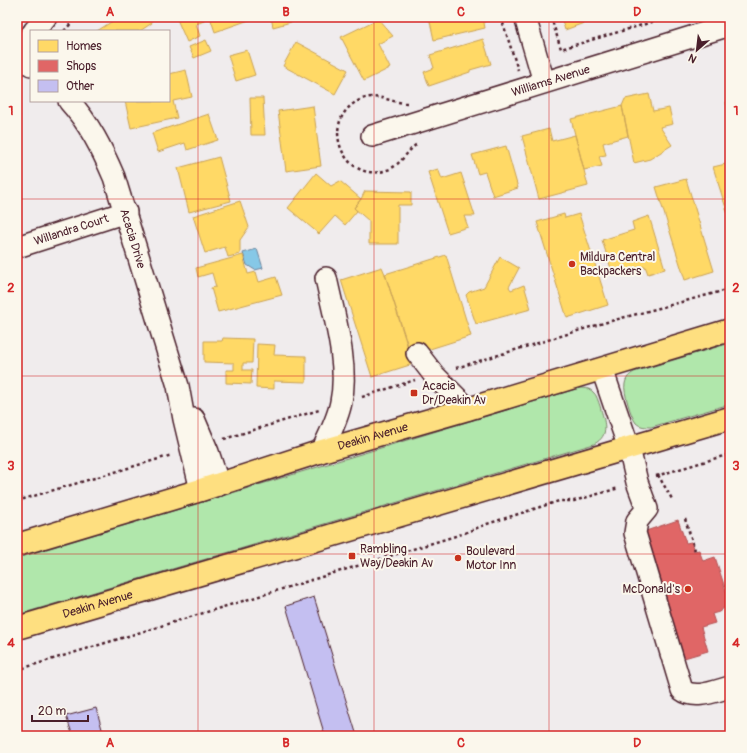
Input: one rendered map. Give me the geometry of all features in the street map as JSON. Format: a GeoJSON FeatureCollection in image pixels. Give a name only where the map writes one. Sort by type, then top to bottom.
{"type":"FeatureCollection","features":[{"type":"Feature","properties":{"kind":"highway","name":"Deakin Avenue"},"geometry":{"type":"LineString","coordinates":[[17,545],[210,487],[322,451],[468,409],[730,330]]}},
{"type":"Feature","properties":{"kind":"highway","name":"Deakin Avenue"},"geometry":{"type":"LineString","coordinates":[[17,628],[730,418]]}},
{"type":"Feature","properties":{"kind":"street"},"geometry":{"type":"LineString","coordinates":[[35,30],[46,17]]}},
{"type":"Feature","properties":{"kind":"street"},"geometry":{"type":"LineString","coordinates":[[525,17],[544,82]]}},
{"type":"Feature","properties":{"kind":"street","name":"Williams Avenue"},"geometry":{"type":"LineString","coordinates":[[372,136],[730,25]]}},
{"type":"Feature","properties":{"kind":"street"},"geometry":{"type":"LineString","coordinates":[[30,36],[17,53],[30,64]]}},
{"type":"Feature","properties":{"kind":"street","name":"Acacia Drive"},"geometry":{"type":"LineString","coordinates":[[69,102],[89,126],[102,149],[114,177],[126,212],[178,386],[184,419],[198,447],[210,487]]}},
{"type":"Feature","properties":{"kind":"street","name":"Willandra Court"},"geometry":{"type":"LineString","coordinates":[[17,247],[126,212]]}},
{"type":"Feature","properties":{"kind":"street"},"geometry":{"type":"LineString","coordinates":[[322,451],[336,420],[341,403],[344,370],[326,278]]}},
{"type":"Feature","properties":{"kind":"street"},"geometry":{"type":"LineString","coordinates":[[417,353],[434,375],[468,409]]}},
{"type":"Feature","properties":{"kind":"street"},"geometry":{"type":"LineString","coordinates":[[602,369],[648,509],[637,521],[635,533],[682,690],[687,694],[697,695],[730,687]]}},
{"type":"Feature","properties":{"kind":"street"},"geometry":{"type":"LineString","coordinates":[[679,682],[692,685],[730,674]]}},
{"type":"Feature","properties":{"kind":"path"},"geometry":{"type":"LineString","coordinates":[[65,30],[77,17]]}},
{"type":"Feature","properties":{"kind":"path"},"geometry":{"type":"LineString","coordinates":[[501,17],[518,72]]}},
{"type":"Feature","properties":{"kind":"path"},"geometry":{"type":"LineString","coordinates":[[551,17],[561,49],[669,17]]}},
{"type":"Feature","properties":{"kind":"path"},"geometry":{"type":"LineString","coordinates":[[17,501],[607,322],[730,288]]}},
{"type":"Feature","properties":{"kind":"path"},"geometry":{"type":"LineString","coordinates":[[17,670],[462,534],[487,524],[559,501],[574,501],[730,454]]}},
{"type":"Feature","properties":{"kind":"path"},"geometry":{"type":"LineString","coordinates":[[658,475],[672,499]]}},
{"type":"Feature","properties":{"kind":"path"},"geometry":{"type":"LineString","coordinates":[[685,519],[695,550]]}},
{"type":"Feature","properties":{"kind":"green space"},"geometry":{"type":"Polygon","coordinates":[[[730,343],[730,404],[651,427],[641,426],[636,423],[630,410],[625,392],[625,382],[631,374],[730,343]]]}},
{"type":"Feature","properties":{"kind":"green space"},"geometry":{"type":"Polygon","coordinates":[[[579,388],[588,389],[594,393],[598,400],[603,417],[605,427],[603,436],[594,444],[17,615],[17,558],[579,388]]]}},
{"type":"Feature","properties":{"kind":"water"},"geometry":{"type":"Polygon","coordinates":[[[257,249],[263,268],[255,270],[247,265],[243,253],[257,249]]]}},
{"type":"Feature","properties":{"kind":"building: Homes"},"geometry":{"type":"Polygon","coordinates":[[[119,17],[148,17],[152,23],[142,30],[99,30],[119,17]]]}},
{"type":"Feature","properties":{"kind":"building: Homes"},"geometry":{"type":"Polygon","coordinates":[[[176,17],[202,17],[204,21],[196,24],[200,36],[187,42],[176,17]]]}},
{"type":"Feature","properties":{"kind":"building: Homes"},"geometry":{"type":"Polygon","coordinates":[[[210,17],[251,17],[252,19],[215,32],[210,17]]]}},
{"type":"Feature","properties":{"kind":"building: Homes"},"geometry":{"type":"Polygon","coordinates":[[[271,17],[290,17],[291,22],[273,27],[271,17]]]}},
{"type":"Feature","properties":{"kind":"building: Homes"},"geometry":{"type":"Polygon","coordinates":[[[429,17],[483,17],[485,28],[434,40],[429,17]]]}},
{"type":"Feature","properties":{"kind":"building: Homes"},"geometry":{"type":"Polygon","coordinates":[[[561,17],[591,17],[592,20],[565,30],[561,17]]]}},
{"type":"Feature","properties":{"kind":"building: Homes"},"geometry":{"type":"Polygon","coordinates":[[[378,19],[393,36],[378,44],[390,68],[364,81],[341,37],[378,19]]]}},
{"type":"Feature","properties":{"kind":"building: Homes"},"geometry":{"type":"Polygon","coordinates":[[[483,39],[491,64],[470,70],[470,72],[429,86],[424,72],[434,68],[430,55],[483,39]]]}},
{"type":"Feature","properties":{"kind":"building: Homes"},"geometry":{"type":"Polygon","coordinates":[[[206,40],[211,51],[194,58],[189,47],[206,40]]]}},
{"type":"Feature","properties":{"kind":"building: Homes"},"geometry":{"type":"Polygon","coordinates":[[[296,42],[348,70],[335,94],[283,66],[296,42]]]}},
{"type":"Feature","properties":{"kind":"building: Homes"},"geometry":{"type":"Polygon","coordinates":[[[247,50],[255,75],[236,81],[228,55],[247,50]]]}},
{"type":"Feature","properties":{"kind":"building: Homes"},"geometry":{"type":"Polygon","coordinates":[[[186,70],[192,97],[173,101],[177,118],[131,128],[125,102],[170,102],[170,74],[186,70]]]}},
{"type":"Feature","properties":{"kind":"building: Homes"},"geometry":{"type":"Polygon","coordinates":[[[649,94],[653,111],[669,108],[673,124],[660,127],[672,145],[650,159],[634,163],[622,106],[625,99],[649,94]]]}},
{"type":"Feature","properties":{"kind":"building: Homes"},"geometry":{"type":"Polygon","coordinates":[[[250,98],[263,98],[265,135],[251,135],[250,98]]]}},
{"type":"Feature","properties":{"kind":"building: Homes"},"geometry":{"type":"Polygon","coordinates":[[[726,102],[730,102],[730,129],[726,102]]]}},
{"type":"Feature","properties":{"kind":"building: Homes"},"geometry":{"type":"Polygon","coordinates":[[[313,106],[321,166],[286,171],[278,111],[313,106]]]}},
{"type":"Feature","properties":{"kind":"building: Homes"},"geometry":{"type":"Polygon","coordinates":[[[622,106],[628,136],[603,143],[606,155],[599,156],[602,166],[584,170],[571,119],[622,106]]]}},
{"type":"Feature","properties":{"kind":"building: Homes"},"geometry":{"type":"Polygon","coordinates":[[[209,114],[218,140],[187,150],[185,143],[158,152],[152,133],[209,114]]]}},
{"type":"Feature","properties":{"kind":"building: Homes"},"geometry":{"type":"Polygon","coordinates":[[[549,129],[552,141],[575,135],[588,186],[539,199],[522,136],[549,129]]]}},
{"type":"Feature","properties":{"kind":"building: Homes"},"geometry":{"type":"Polygon","coordinates":[[[506,146],[518,188],[493,196],[485,172],[478,174],[472,155],[506,146]]]}},
{"type":"Feature","properties":{"kind":"building: Homes"},"geometry":{"type":"Polygon","coordinates":[[[219,157],[231,201],[189,212],[178,168],[219,157]]]}},
{"type":"Feature","properties":{"kind":"building: Homes"},"geometry":{"type":"Polygon","coordinates":[[[730,163],[730,221],[713,167],[730,163]]]}},
{"type":"Feature","properties":{"kind":"building: Homes"},"geometry":{"type":"Polygon","coordinates":[[[438,169],[442,179],[461,173],[475,216],[464,216],[468,227],[448,233],[428,172],[438,169]]]}},
{"type":"Feature","properties":{"kind":"building: Homes"},"geometry":{"type":"Polygon","coordinates":[[[316,173],[331,186],[340,181],[361,199],[354,208],[357,211],[345,225],[335,216],[319,234],[288,208],[316,173]]]}},
{"type":"Feature","properties":{"kind":"building: Homes"},"geometry":{"type":"Polygon","coordinates":[[[686,179],[714,271],[685,280],[656,187],[686,179]]]}},
{"type":"Feature","properties":{"kind":"building: Homes"},"geometry":{"type":"Polygon","coordinates":[[[365,191],[411,192],[411,205],[398,205],[398,244],[369,244],[369,221],[354,208],[365,191]]]}},
{"type":"Feature","properties":{"kind":"building: Homes"},"geometry":{"type":"Polygon","coordinates":[[[240,201],[249,227],[240,240],[240,254],[228,257],[225,247],[205,253],[193,216],[240,201]]]}},
{"type":"Feature","properties":{"kind":"building: Homes","name":"Mildura Central Backpackers"},"geometry":{"type":"Polygon","coordinates":[[[564,214],[565,218],[579,214],[608,305],[567,318],[537,222],[564,214]]]}},
{"type":"Feature","properties":{"kind":"building: Homes"},"geometry":{"type":"Polygon","coordinates":[[[649,216],[665,269],[648,274],[645,266],[613,275],[602,240],[634,230],[632,222],[649,216]]]}},
{"type":"Feature","properties":{"kind":"building: Homes"},"geometry":{"type":"Polygon","coordinates":[[[243,255],[248,274],[256,272],[259,282],[276,277],[282,295],[218,312],[211,288],[216,287],[212,273],[198,277],[196,268],[243,255]]]}},
{"type":"Feature","properties":{"kind":"building: Homes"},"geometry":{"type":"Polygon","coordinates":[[[446,255],[471,336],[411,355],[385,274],[446,255]]]}},
{"type":"Feature","properties":{"kind":"building: Homes"},"geometry":{"type":"Polygon","coordinates":[[[500,257],[519,268],[509,287],[511,290],[524,285],[531,309],[476,324],[466,295],[469,292],[484,287],[500,257]]]}},
{"type":"Feature","properties":{"kind":"building: Homes"},"geometry":{"type":"Polygon","coordinates":[[[382,267],[413,364],[372,377],[341,280],[382,267]]]}},
{"type":"Feature","properties":{"kind":"building: Homes"},"geometry":{"type":"Polygon","coordinates":[[[223,338],[253,339],[252,363],[243,363],[243,370],[252,370],[251,384],[226,383],[226,370],[234,370],[234,363],[204,362],[204,341],[222,341],[223,338]]]}},
{"type":"Feature","properties":{"kind":"building: Homes"},"geometry":{"type":"Polygon","coordinates":[[[257,344],[275,345],[274,355],[306,356],[306,382],[274,381],[274,389],[256,388],[257,344]]]}},
{"type":"Feature","properties":{"kind":"building: Shops","name":"McDonald's"},"geometry":{"type":"Polygon","coordinates":[[[678,520],[686,543],[691,542],[694,551],[699,550],[703,561],[715,557],[727,594],[727,602],[724,608],[719,612],[712,614],[715,623],[701,627],[708,651],[674,661],[643,532],[678,520]]]}},
{"type":"Feature","properties":{"kind":"building: Other"},"geometry":{"type":"Polygon","coordinates":[[[314,597],[357,736],[325,736],[286,606],[314,597]]]}},
{"type":"Feature","properties":{"kind":"building: Other"},"geometry":{"type":"Polygon","coordinates":[[[96,708],[104,736],[73,736],[66,716],[96,708]]]}},
{"type":"Feature","properties":{"kind":"place","name":"Mildura Central Backpackers"},"geometry":{"type":"Point","coordinates":[572,264]}},
{"type":"Feature","properties":{"kind":"place","name":"Acacia Dr/Deakin Av"},"geometry":{"type":"Point","coordinates":[414,393]}},
{"type":"Feature","properties":{"kind":"place","name":"Rambling Way/Deakin Av"},"geometry":{"type":"Point","coordinates":[352,556]}},
{"type":"Feature","properties":{"kind":"place","name":"Boulevard Motor Inn"},"geometry":{"type":"Point","coordinates":[458,558]}},
{"type":"Feature","properties":{"kind":"place","name":"McDonald's"},"geometry":{"type":"Point","coordinates":[688,589]}}]}
